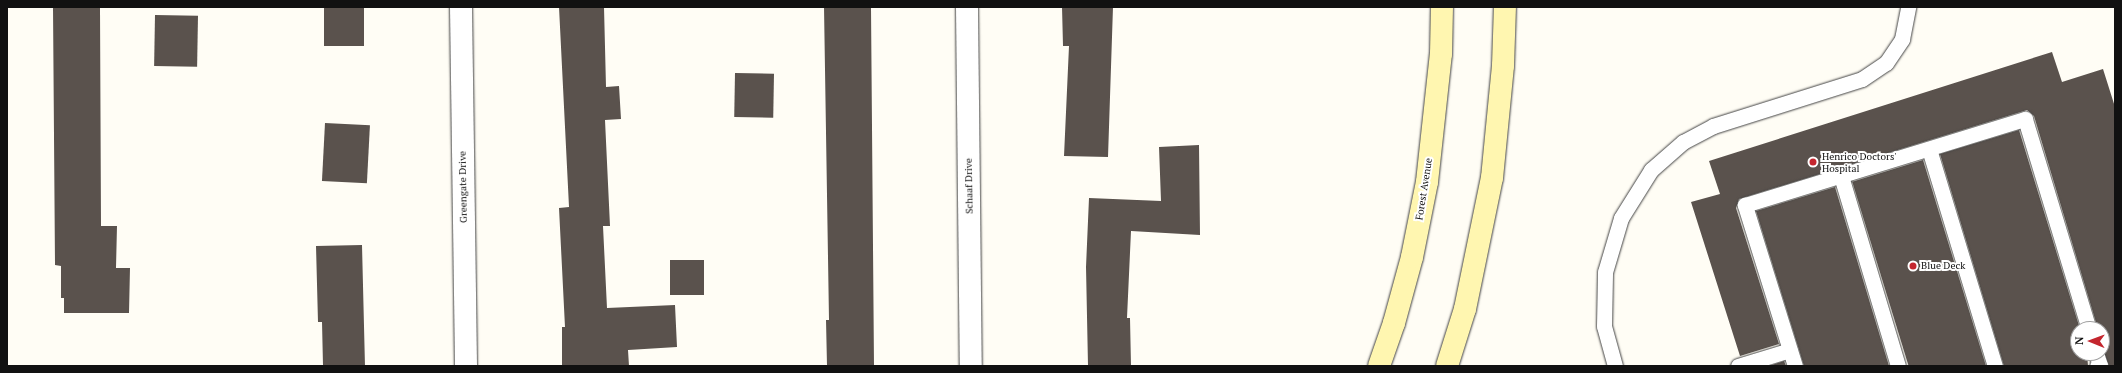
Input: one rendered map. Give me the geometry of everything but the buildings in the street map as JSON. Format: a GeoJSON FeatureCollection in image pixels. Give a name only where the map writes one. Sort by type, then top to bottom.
{"type":"FeatureCollection","features":[{"type":"Feature","properties":{"kind":"main road","name":"Forest Avenue"},"geometry":{"type":"LineString","coordinates":[[1379,366],[1410,264],[1427,182],[1441,54],[1442,7]]}},
{"type":"Feature","properties":{"kind":"main road"},"geometry":{"type":"LineString","coordinates":[[1447,366],[1465,309],[1492,178],[1503,66],[1505,7]]}},
{"type":"Feature","properties":{"kind":"street","name":"Greengate Drive"},"geometry":{"type":"LineString","coordinates":[[461,7],[466,366]]}},
{"type":"Feature","properties":{"kind":"street","name":"Schaaf Drive"},"geometry":{"type":"LineString","coordinates":[[967,7],[971,366]]}},
{"type":"Feature","properties":{"kind":"lane"},"geometry":{"type":"LineString","coordinates":[[1615,366],[1604,326],[1605,272],[1621,218],[1651,170],[1683,142],[1713,126],[1862,79],[1886,63],[1902,39],[1908,7]]}},
{"type":"Feature","properties":{"kind":"lane"},"geometry":{"type":"LineString","coordinates":[[1795,366],[1745,205],[2025,119],[2087,321]]}},
{"type":"Feature","properties":{"kind":"lane"},"geometry":{"type":"LineString","coordinates":[[1929,149],[1995,366]]}},
{"type":"Feature","properties":{"kind":"lane"},"geometry":{"type":"LineString","coordinates":[[1841,176],[1898,366]]}},
{"type":"Feature","properties":{"kind":"lane"},"geometry":{"type":"LineString","coordinates":[[1738,366],[1790,350]]}},
{"type":"Feature","properties":{"kind":"place","name":"Henrico Doctors' Hospital"},"geometry":{"type":"Point","coordinates":[1813,162]}},
{"type":"Feature","properties":{"kind":"place","name":"Blue Deck"},"geometry":{"type":"Point","coordinates":[1913,266]}}]}
